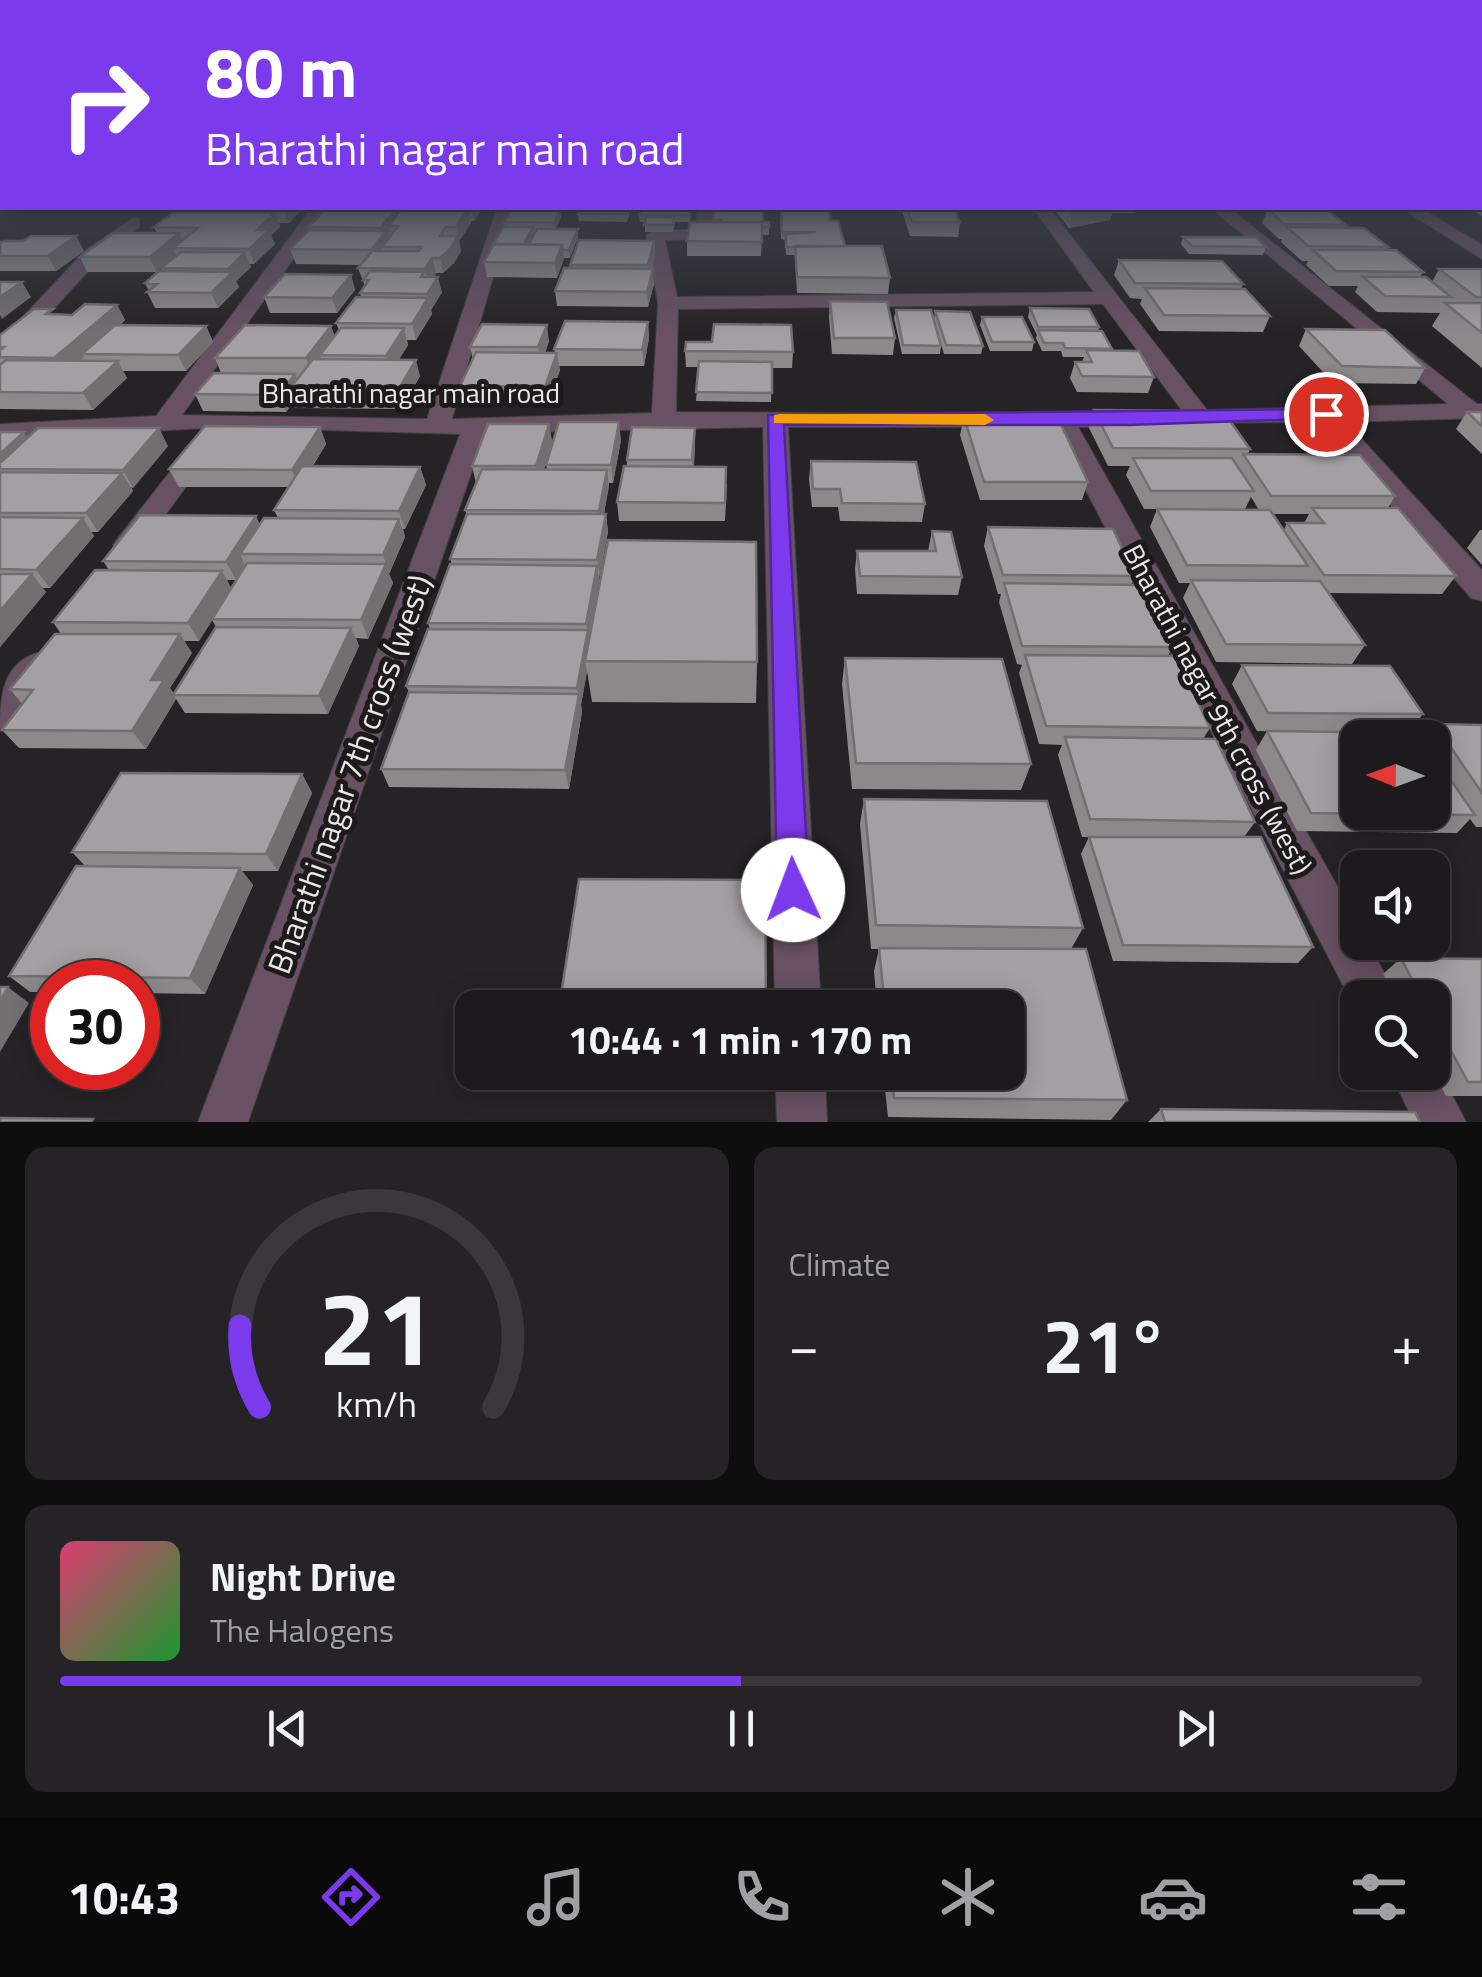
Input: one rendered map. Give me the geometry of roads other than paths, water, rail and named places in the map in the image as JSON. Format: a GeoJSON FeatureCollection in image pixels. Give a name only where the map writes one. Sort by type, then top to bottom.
{"type":"FeatureCollection","features":[{"type":"Feature","properties":{"kind":"street"},"geometry":{"type":"LineString","coordinates":[[0,354],[93,254],[126,229]]}},
{"type":"Feature","properties":{"kind":"street"},"geometry":{"type":"LineString","coordinates":[[164,422],[306,229]]}},
{"type":"Feature","properties":{"kind":"street","name":"Bharathi nagar 7th cross (west)"},"geometry":{"type":"LineString","coordinates":[[223,1122],[456,426],[499,229]]}},
{"type":"Feature","properties":{"kind":"street"},"geometry":{"type":"LineString","coordinates":[[664,420],[668,303],[655,235],[705,235],[705,229]]}},
{"type":"Feature","properties":{"kind":"street"},"geometry":{"type":"LineString","coordinates":[[1057,229],[1200,418]]}},
{"type":"Feature","properties":{"kind":"street"},"geometry":{"type":"LineString","coordinates":[[1245,229],[1476,411]]}},
{"type":"Feature","properties":{"kind":"street"},"geometry":{"type":"LineString","coordinates":[[1444,229],[1482,253]]}},
{"type":"Feature","properties":{"kind":"street"},"geometry":{"type":"LineString","coordinates":[[668,303],[1109,298]]}},
{"type":"Feature","properties":{"kind":"street","name":"Bharathi nagar main road"},"geometry":{"type":"LineString","coordinates":[[0,432],[222,420],[456,426],[664,420],[1155,419],[1476,411]]}},
{"type":"Feature","properties":{"kind":"street"},"geometry":{"type":"LineString","coordinates":[[1326,414],[1482,590]]}},
{"type":"Feature","properties":{"kind":"street"},"geometry":{"type":"LineString","coordinates":[[775,419],[797,990]]}},
{"type":"Feature","properties":{"kind":"street"},"geometry":{"type":"LineString","coordinates":[[105,576],[222,420]]}},
{"type":"Feature","properties":{"kind":"street","name":"Bharathi nagar 9th cross (west)"},"geometry":{"type":"LineString","coordinates":[[1062,420],[1364,980]]}},
{"type":"Feature","properties":{"kind":"street"},"geometry":{"type":"LineString","coordinates":[[0,715],[58,638]]}},
{"type":"Feature","properties":{"kind":"street"},"geometry":{"type":"LineString","coordinates":[[801,1090],[802,1122]]}},
{"type":"Feature","properties":{"kind":"street"},"geometry":{"type":"LineString","coordinates":[[1424,1090],[1441,1122]]}}]}
